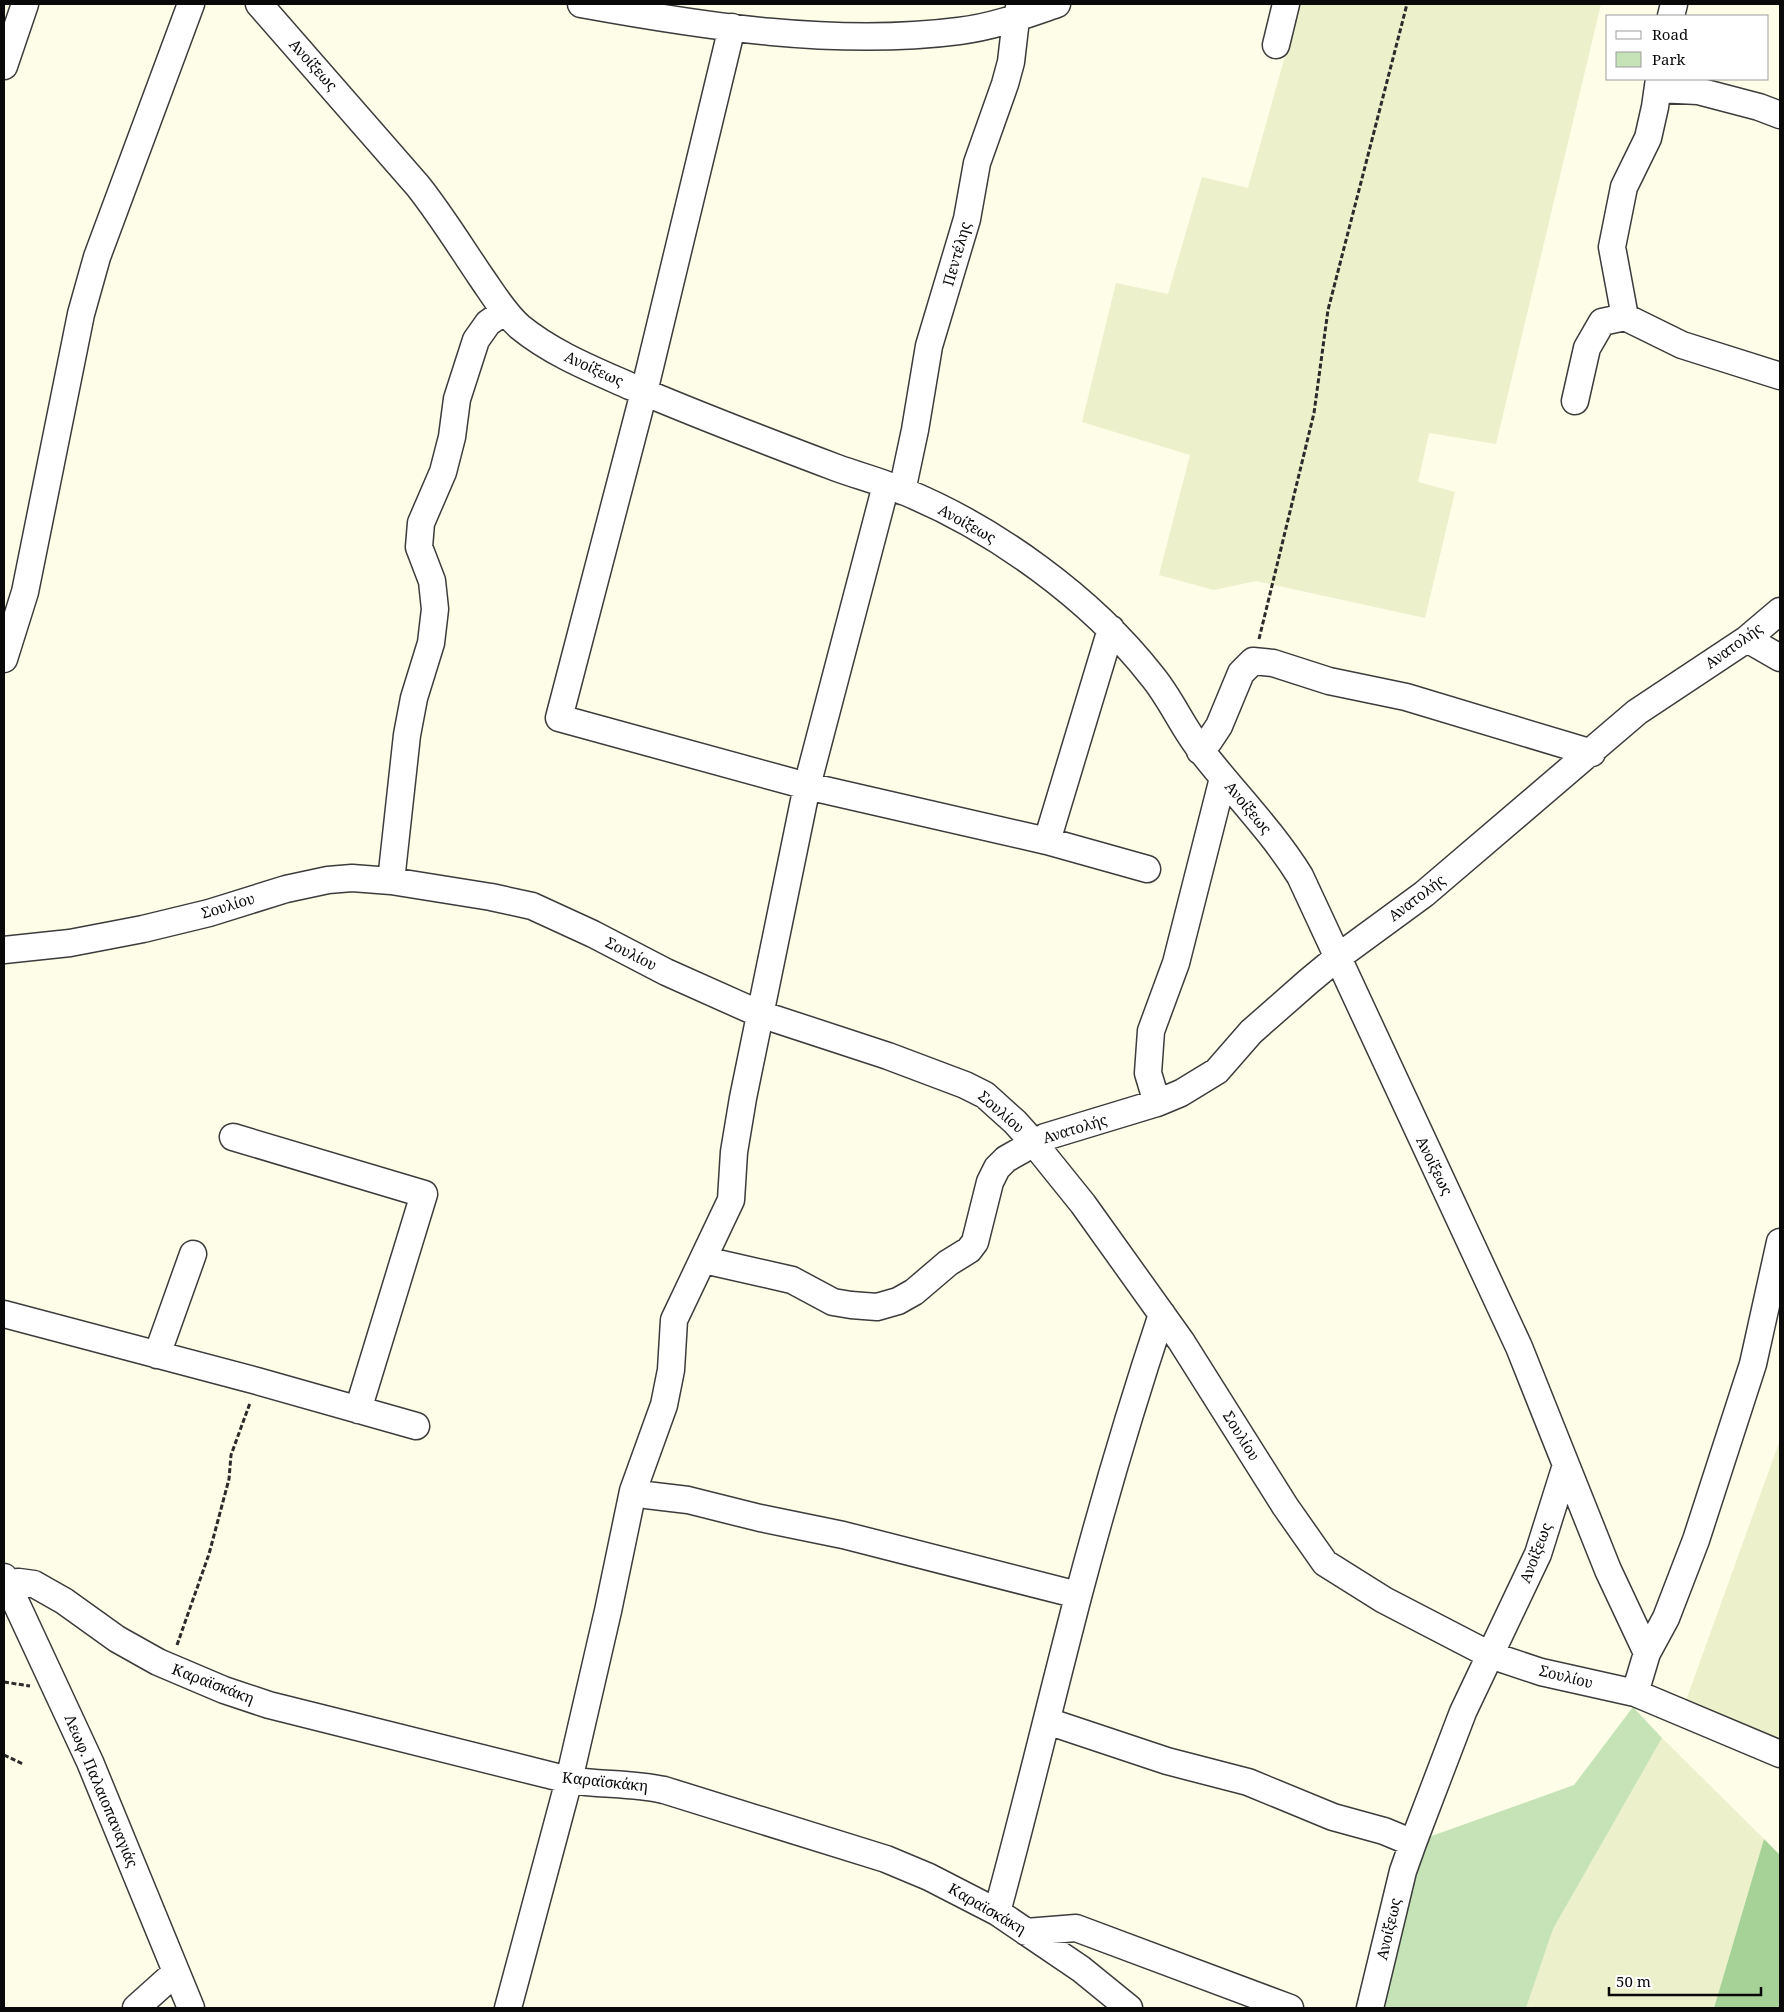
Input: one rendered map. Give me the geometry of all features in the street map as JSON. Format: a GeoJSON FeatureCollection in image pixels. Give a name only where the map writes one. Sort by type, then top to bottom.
{"type":"FeatureCollection","features":[{"type":"Feature","properties":{"kind":"street"},"geometry":{"type":"LineString","coordinates":[[4,66],[25,4]]}},
{"type":"Feature","properties":{"kind":"street"},"geometry":{"type":"LineString","coordinates":[[4,659],[14,589],[90,281],[97,257],[191,4]]}},
{"type":"Feature","properties":{"kind":"street","name":"Ανοίξεως"},"geometry":{"type":"LineString","coordinates":[[259,4],[431,202],[505,311],[518,325],[542,343],[588,367],[713,421],[894,488],[960,518],[995,539],[1084,604],[1111,629],[1154,678],[1200,750],[1264,825],[1300,876],[1519,1347],[1566,1466],[1538,1554],[1463,1712],[1412,1843],[1403,1871],[1370,2008]]}},
{"type":"Feature","properties":{"kind":"street"},"geometry":{"type":"LineString","coordinates":[[581,4],[732,28],[821,36],[905,35],[959,31],[1018,11],[1057,4]]}},
{"type":"Feature","properties":{"kind":"street"},"geometry":{"type":"LineString","coordinates":[[1276,45],[1286,4]]}},
{"type":"Feature","properties":{"kind":"street","name":"Πεντέλης"},"geometry":{"type":"LineString","coordinates":[[508,2008],[568,1780],[608,1611],[633,1490],[664,1405],[671,1370],[674,1320],[731,1200],[736,1143],[760,1014],[807,786],[894,488],[915,430],[929,346],[967,219],[977,163],[1011,62],[1018,11]]}},
{"type":"Feature","properties":{"kind":"street"},"geometry":{"type":"LineString","coordinates":[[732,28],[644,392],[559,718],[807,786],[1047,841],[1148,869]]}},
{"type":"Feature","properties":{"kind":"street"},"geometry":{"type":"LineString","coordinates":[[1625,316],[1618,289],[1612,247],[1624,187],[1648,138],[1658,84],[1698,91],[1759,107],[1780,116]]}},
{"type":"Feature","properties":{"kind":"street"},"geometry":{"type":"LineString","coordinates":[[391,881],[407,735],[414,698],[431,642],[435,609],[432,581],[419,547],[420,523],[444,472],[452,437],[457,399],[476,340],[488,323],[505,311]]}},
{"type":"Feature","properties":{"kind":"street"},"geometry":{"type":"LineString","coordinates":[[1575,401],[1587,348],[1602,322],[1625,316],[1682,345],[1780,376]]}},
{"type":"Feature","properties":{"kind":"street","name":"Ανατολής"},"geometry":{"type":"LineString","coordinates":[[704,1260],[792,1280],[826,1300],[840,1304],[867,1307],[888,1304],[914,1292],[948,1262],[972,1247],[976,1242],[986,1194],[997,1168],[1006,1159],[1033,1142],[1069,1128],[1157,1103],[1220,1069],[1251,1032],[1338,957],[1424,894],[1637,712],[1747,639],[1780,611]]}},
{"type":"Feature","properties":{"kind":"street"},"geometry":{"type":"LineString","coordinates":[[1047,841],[1111,629]]}},
{"type":"Feature","properties":{"kind":"street"},"geometry":{"type":"LineString","coordinates":[[1747,639],[1780,658]]}},
{"type":"Feature","properties":{"kind":"street"},"geometry":{"type":"LineString","coordinates":[[1200,750],[1219,726],[1241,673],[1253,661],[1273,663],[1329,681],[1406,697],[1592,752]]}},
{"type":"Feature","properties":{"kind":"street"},"geometry":{"type":"LineString","coordinates":[[1157,1103],[1148,1073],[1151,1031],[1176,963],[1222,778]]}},
{"type":"Feature","properties":{"kind":"street","name":"Σουλίου"},"geometry":{"type":"LineString","coordinates":[[4,950],[70,943],[143,929],[286,889],[328,880],[352,878],[391,881],[490,897],[532,906],[593,934],[666,972],[760,1014],[904,1061],[966,1084],[985,1095],[1002,1109],[1033,1142],[1083,1204],[1162,1314],[1234,1423],[1285,1506],[1326,1563],[1384,1600],[1490,1655],[1549,1674],[1635,1693],[1780,1754]]}},
{"type":"Feature","properties":{"kind":"street"},"geometry":{"type":"LineString","coordinates":[[233,1137],[424,1194],[358,1410]]}},
{"type":"Feature","properties":{"kind":"street"},"geometry":{"type":"LineString","coordinates":[[1635,1693],[1647,1653],[1666,1618],[1696,1540],[1753,1364],[1780,1242]]}},
{"type":"Feature","properties":{"kind":"street"},"geometry":{"type":"LineString","coordinates":[[157,1355],[193,1254]]}},
{"type":"Feature","properties":{"kind":"street"},"geometry":{"type":"LineString","coordinates":[[4,1314],[416,1426]]}},
{"type":"Feature","properties":{"kind":"street"},"geometry":{"type":"LineString","coordinates":[[997,1912],[1025,1812],[1078,1595],[1109,1482],[1162,1314]]}},
{"type":"Feature","properties":{"kind":"street"},"geometry":{"type":"LineString","coordinates":[[1566,1466],[1608,1570],[1647,1653]]}},
{"type":"Feature","properties":{"kind":"street"},"geometry":{"type":"LineString","coordinates":[[633,1490],[646,1494],[688,1500],[843,1536],[1078,1595]]}},
{"type":"Feature","properties":{"kind":"street","name":"Καραϊσκάκη"},"geometry":{"type":"LineString","coordinates":[[5,1580],[29,1583],[52,1593],[117,1639],[170,1668],[224,1690],[269,1705],[568,1780],[655,1788],[886,1859],[929,1877],[997,1912],[1081,1968],[1129,2008]]}},
{"type":"Feature","properties":{"kind":"street","name":"Λεωφ. Παλαιοπαναγιάς"},"geometry":{"type":"LineString","coordinates":[[5,1580],[90,1762],[175,1973],[191,2008]]}},
{"type":"Feature","properties":{"kind":"street"},"geometry":{"type":"LineString","coordinates":[[1046,1721],[1167,1761],[1248,1782],[1333,1817],[1384,1831],[1412,1843]]}},
{"type":"Feature","properties":{"kind":"street"},"geometry":{"type":"LineString","coordinates":[[1026,1932],[1076,1928],[1290,2008]]}},
{"type":"Feature","properties":{"kind":"street"},"geometry":{"type":"LineString","coordinates":[[136,2008],[175,1973]]}},
{"type":"Feature","properties":{"kind":"path"},"geometry":{"type":"LineString","coordinates":[[1253,661],[1314,412],[1328,310],[1407,4]]}},
{"type":"Feature","properties":{"kind":"path"},"geometry":{"type":"LineString","coordinates":[[170,1668],[209,1554],[229,1479],[231,1455],[257,1382]]}},
{"type":"Feature","properties":{"kind":"path"},"geometry":{"type":"LineString","coordinates":[[4,1756],[23,1764]]}},
{"type":"Feature","properties":{"kind":"green space"},"geometry":{"type":"Polygon","coordinates":[[[1290,4],[1601,4],[1496,444],[1429,433],[1418,482],[1455,492],[1425,618],[1256,581],[1214,590],[1159,575],[1190,455],[1082,422],[1116,283],[1168,294],[1202,177],[1248,188],[1287,49],[1290,4]]]}},
{"type":"Feature","properties":{"kind":"green space"},"geometry":{"type":"Polygon","coordinates":[[[1780,1440],[1780,1743],[1684,1706],[1780,1440]]]}},
{"type":"Feature","properties":{"kind":"green space"},"geometry":{"type":"Polygon","coordinates":[[[1633,1707],[1662,1738],[1553,1929],[1526,2008],[1379,2008],[1426,1838],[1574,1785],[1633,1707]]]}},
{"type":"Feature","properties":{"kind":"green space"},"geometry":{"type":"Polygon","coordinates":[[[1662,1738],[1764,1839],[1714,2008],[1526,2008],[1553,1929],[1662,1738]]]}},
{"type":"Feature","properties":{"kind":"green space"},"geometry":{"type":"Polygon","coordinates":[[[1764,1839],[1780,1855],[1780,2008],[1714,2008],[1764,1839]]]}}]}
